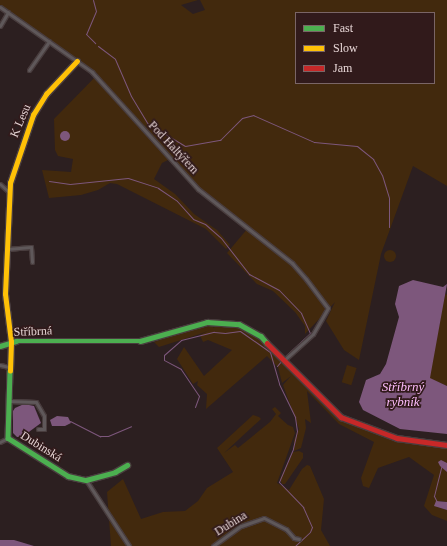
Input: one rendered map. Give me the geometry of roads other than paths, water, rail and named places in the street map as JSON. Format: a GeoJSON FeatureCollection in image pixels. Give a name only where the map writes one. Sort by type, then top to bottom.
{"type":"FeatureCollection","features":[{"type":"Feature","properties":{"kind":"street","name":"Pod Haltýřem"},"geometry":{"type":"LineString","coordinates":[[0,7],[98,77],[198,189],[292,263],[328,308],[313,334],[284,360]]}},
{"type":"Feature","properties":{"kind":"street"},"geometry":{"type":"LineString","coordinates":[[0,26],[8,12]]}},
{"type":"Feature","properties":{"kind":"street"},"geometry":{"type":"LineString","coordinates":[[29,70],[49,41]]}},
{"type":"Feature","properties":{"kind":"street","name":"K Lesu"},"geometry":{"type":"LineString","coordinates":[[11,342],[5,294],[10,193],[15,163],[33,115],[46,94],[77,61]]}},
{"type":"Feature","properties":{"kind":"street"},"geometry":{"type":"LineString","coordinates":[[0,184],[10,193]]}},
{"type":"Feature","properties":{"kind":"street"},"geometry":{"type":"LineString","coordinates":[[7,249],[31,247],[32,262]]}},
{"type":"Feature","properties":{"kind":"street","name":"Stříbrná"},"geometry":{"type":"LineString","coordinates":[[0,346],[11,342],[140,341],[207,322],[226,321],[239,324],[252,330],[284,360],[329,408],[341,417],[397,438],[447,445]]}},
{"type":"Feature","properties":{"kind":"street","name":"Dubinská"},"geometry":{"type":"LineString","coordinates":[[11,342],[9,367],[8,438],[68,476],[86,480]]}},
{"type":"Feature","properties":{"kind":"street"},"geometry":{"type":"LineString","coordinates":[[0,365],[9,367]]}},
{"type":"Feature","properties":{"kind":"street"},"geometry":{"type":"LineString","coordinates":[[8,401],[36,402],[44,416],[44,429],[38,429]]}},
{"type":"Feature","properties":{"kind":"street"},"geometry":{"type":"LineString","coordinates":[[0,442],[8,438]]}},
{"type":"Feature","properties":{"kind":"street"},"geometry":{"type":"LineString","coordinates":[[126,466],[115,472],[86,480],[129,546]]}},
{"type":"Feature","properties":{"kind":"street","name":"Dubina"},"geometry":{"type":"LineString","coordinates":[[213,546],[241,526],[264,518],[286,529],[294,538],[299,539]]}},
{"type":"Feature","properties":{"kind":"water"},"geometry":{"type":"Polygon","coordinates":[[[65,131],[70,136],[65,141],[60,136],[65,131]]]}},
{"type":"Feature","properties":{"kind":"water","name":"Stříbrný rybník"},"geometry":{"type":"Polygon","coordinates":[[[413,280],[443,287],[447,284],[430,378],[447,386],[447,434],[400,429],[363,410],[359,402],[366,380],[380,374],[386,364],[399,317],[395,304],[399,286],[413,280]]]}},
{"type":"Feature","properties":{"kind":"water"},"geometry":{"type":"Polygon","coordinates":[[[24,404],[34,406],[41,423],[22,437],[17,437],[13,433],[13,411],[15,408],[24,404]]]}},
{"type":"Feature","properties":{"kind":"water"},"geometry":{"type":"Polygon","coordinates":[[[57,416],[68,417],[71,423],[65,426],[52,426],[50,420],[57,416]]]}},
{"type":"Feature","properties":{"kind":"water"},"geometry":{"type":"Polygon","coordinates":[[[441,460],[447,463],[447,472],[438,462],[441,460]]]}},
{"type":"Feature","properties":{"kind":"water"},"geometry":{"type":"Polygon","coordinates":[[[436,501],[447,502],[447,510],[434,506],[436,501]]]}},
{"type":"Feature","properties":{"kind":"water"},"geometry":{"type":"Polygon","coordinates":[[[0,540],[14,540],[34,546],[0,546],[0,540]]]}},
{"type":"Feature","properties":{"kind":"waterway"},"geometry":{"type":"LineString","coordinates":[[93,0],[96,11],[86,34],[95,43]]}},
{"type":"Feature","properties":{"kind":"waterway"},"geometry":{"type":"LineString","coordinates":[[98,46],[115,59],[131,96],[147,123],[185,146],[220,140],[242,118],[253,115],[314,142],[357,146],[373,159],[382,175],[389,198],[389,227]]}},
{"type":"Feature","properties":{"kind":"waterway"},"geometry":{"type":"LineString","coordinates":[[49,181],[70,184],[128,178],[158,188],[177,201],[193,219],[205,224],[221,238],[249,274],[279,290],[301,313],[310,333],[284,357]]}},
{"type":"Feature","properties":{"kind":"waterway"},"geometry":{"type":"LineString","coordinates":[[195,407],[199,396],[181,369],[164,360],[164,355],[181,340],[214,332],[225,333],[240,331],[270,352],[279,384],[295,417],[297,431],[293,449],[279,482],[303,507],[312,527],[310,532],[295,546]]}},
{"type":"Feature","properties":{"kind":"waterway"},"geometry":{"type":"LineString","coordinates":[[277,366],[281,361]]}},
{"type":"Feature","properties":{"kind":"waterway"},"geometry":{"type":"LineString","coordinates":[[70,421],[100,436],[108,436],[131,426]]}},
{"type":"Feature","properties":{"kind":"waterway"},"geometry":{"type":"LineString","coordinates":[[437,502],[434,496],[441,467]]}}]}
